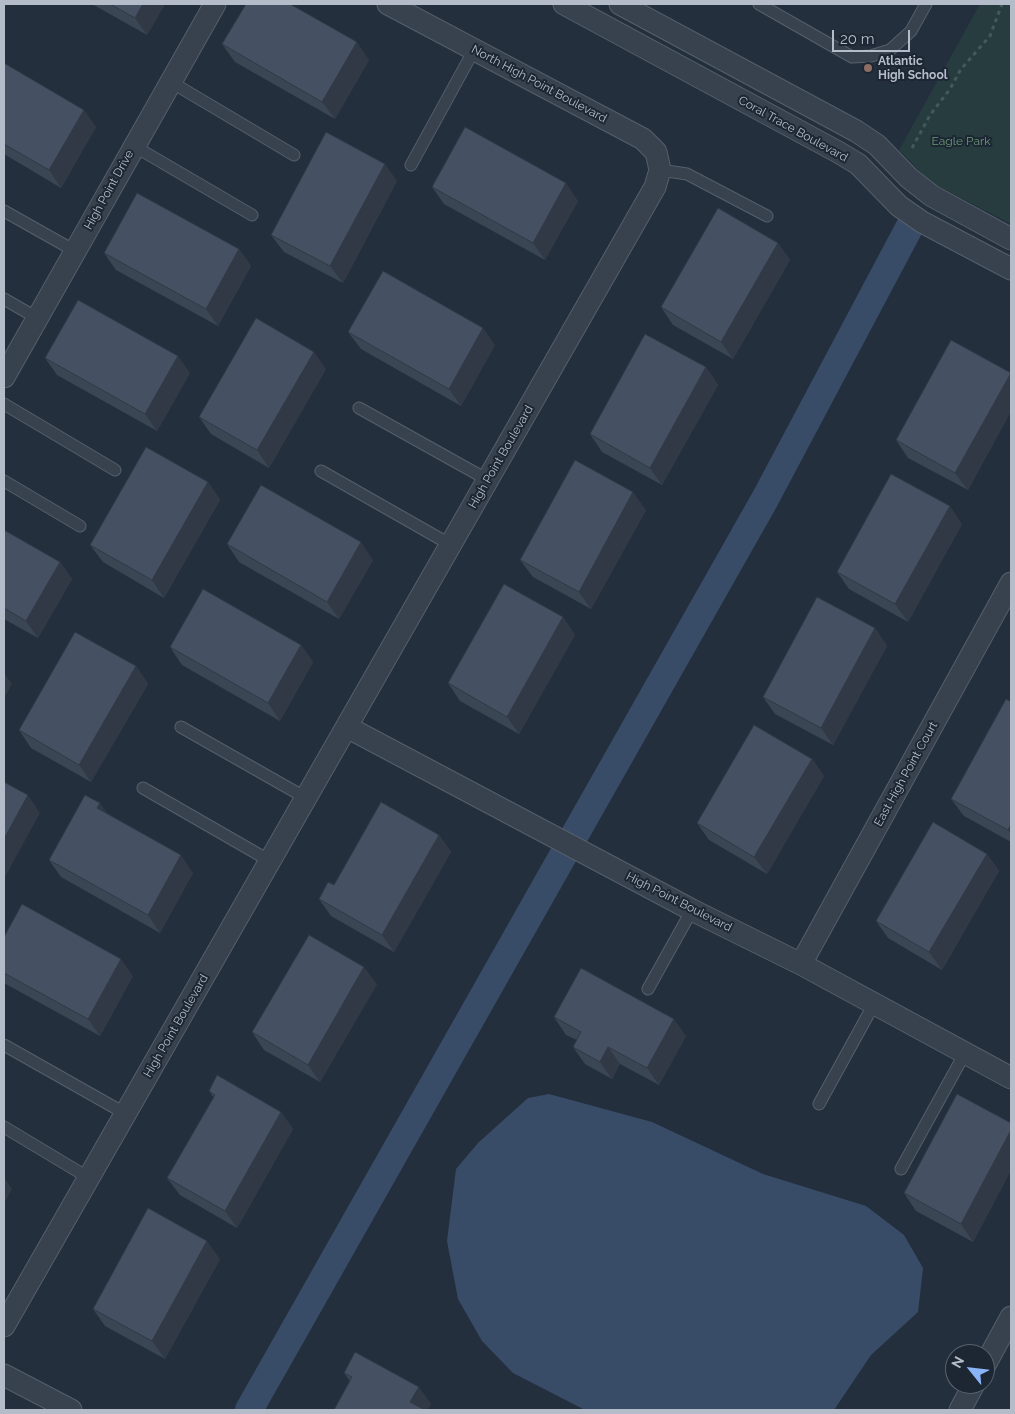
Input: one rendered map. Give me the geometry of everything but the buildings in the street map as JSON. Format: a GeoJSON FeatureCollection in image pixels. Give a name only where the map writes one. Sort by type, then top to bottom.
{"type":"FeatureCollection","features":[{"type":"Feature","properties":{"kind":"street","name":"High Point Drive"},"geometry":{"type":"LineString","coordinates":[[4,377],[215,4]]}},
{"type":"Feature","properties":{"kind":"street","name":"North High Point Boulevard"},"geometry":{"type":"LineString","coordinates":[[388,4],[643,139],[656,152],[658,178]]}},
{"type":"Feature","properties":{"kind":"street","name":"Coral Trace Boulevard"},"geometry":{"type":"LineString","coordinates":[[564,4],[858,164],[899,206],[922,222],[1000,245]]}},
{"type":"Feature","properties":{"kind":"street","name":"Coral Trace Boulevard"},"geometry":{"type":"LineString","coordinates":[[620,4],[856,131],[877,145],[909,178],[1000,245],[1011,269]]}},
{"type":"Feature","properties":{"kind":"street","name":"High Point Boulevard"},"geometry":{"type":"LineString","coordinates":[[4,1326],[451,545],[658,178]]}},
{"type":"Feature","properties":{"kind":"street","name":"East High Point Court"},"geometry":{"type":"LineString","coordinates":[[801,964],[1011,583]]}},
{"type":"Feature","properties":{"kind":"street","name":"High Point Boulevard"},"geometry":{"type":"LineString","coordinates":[[347,727],[692,910],[801,964],[1011,1078]]}},
{"type":"Feature","properties":{"kind":"street"},"geometry":{"type":"LineString","coordinates":[[995,1347],[1011,1317]]}},
{"type":"Feature","properties":{"kind":"street"},"geometry":{"type":"LineString","coordinates":[[4,1374],[71,1410]]}},
{"type":"Feature","properties":{"kind":"street"},"geometry":{"type":"LineString","coordinates":[[965,1409],[970,1394]]}},
{"type":"Feature","properties":{"kind":"lane"},"geometry":{"type":"LineString","coordinates":[[759,4],[852,57],[871,56],[890,50],[911,31],[926,4]]}},
{"type":"Feature","properties":{"kind":"lane"},"geometry":{"type":"LineString","coordinates":[[411,165],[474,50]]}},
{"type":"Feature","properties":{"kind":"lane"},"geometry":{"type":"LineString","coordinates":[[171,82],[294,155]]}},
{"type":"Feature","properties":{"kind":"lane"},"geometry":{"type":"LineString","coordinates":[[134,146],[252,215]]}},
{"type":"Feature","properties":{"kind":"lane"},"geometry":{"type":"LineString","coordinates":[[658,178],[687,174],[767,216]]}},
{"type":"Feature","properties":{"kind":"lane"},"geometry":{"type":"LineString","coordinates":[[4,211],[75,251]]}},
{"type":"Feature","properties":{"kind":"lane"},"geometry":{"type":"LineString","coordinates":[[4,300],[37,318]]}},
{"type":"Feature","properties":{"kind":"lane"},"geometry":{"type":"LineString","coordinates":[[4,404],[115,470]]}},
{"type":"Feature","properties":{"kind":"lane"},"geometry":{"type":"LineString","coordinates":[[359,408],[488,480]]}},
{"type":"Feature","properties":{"kind":"lane"},"geometry":{"type":"LineString","coordinates":[[321,470],[451,545]]}},
{"type":"Feature","properties":{"kind":"lane"},"geometry":{"type":"LineString","coordinates":[[4,482],[80,526]]}},
{"type":"Feature","properties":{"kind":"lane"},"geometry":{"type":"LineString","coordinates":[[181,727],[306,798]]}},
{"type":"Feature","properties":{"kind":"lane"},"geometry":{"type":"LineString","coordinates":[[142,788],[270,861]]}},
{"type":"Feature","properties":{"kind":"lane"},"geometry":{"type":"LineString","coordinates":[[648,989],[692,910]]}},
{"type":"Feature","properties":{"kind":"lane"},"geometry":{"type":"LineString","coordinates":[[819,1104],[874,1004]]}},
{"type":"Feature","properties":{"kind":"lane"},"geometry":{"type":"LineString","coordinates":[[4,1045],[126,1114]]}},
{"type":"Feature","properties":{"kind":"lane"},"geometry":{"type":"LineString","coordinates":[[901,1169],[965,1053]]}},
{"type":"Feature","properties":{"kind":"lane"},"geometry":{"type":"LineString","coordinates":[[4,1127],[89,1178]]}},
{"type":"Feature","properties":{"kind":"path"},"geometry":{"type":"LineString","coordinates":[[911,149],[930,114],[950,89],[961,69],[990,36],[1002,4]]}},
{"type":"Feature","properties":{"kind":"green space","name":"Eagle Park"},"geometry":{"type":"Polygon","coordinates":[[[980,4],[1011,4],[1011,224],[930,182],[899,150],[980,4]]]}},
{"type":"Feature","properties":{"kind":"water"},"geometry":{"type":"Polygon","coordinates":[[[549,1094],[652,1122],[763,1174],[866,1206],[904,1235],[923,1268],[918,1312],[871,1355],[834,1410],[585,1410],[513,1373],[482,1341],[458,1299],[447,1241],[456,1169],[478,1143],[528,1098],[549,1094]]]}},
{"type":"Feature","properties":{"kind":"waterway"},"geometry":{"type":"LineString","coordinates":[[249,1410],[765,499],[909,228]]}},
{"type":"Feature","properties":{"kind":"place","name":"Atlantic High School"},"geometry":{"type":"Point","coordinates":[868,68]}}]}
